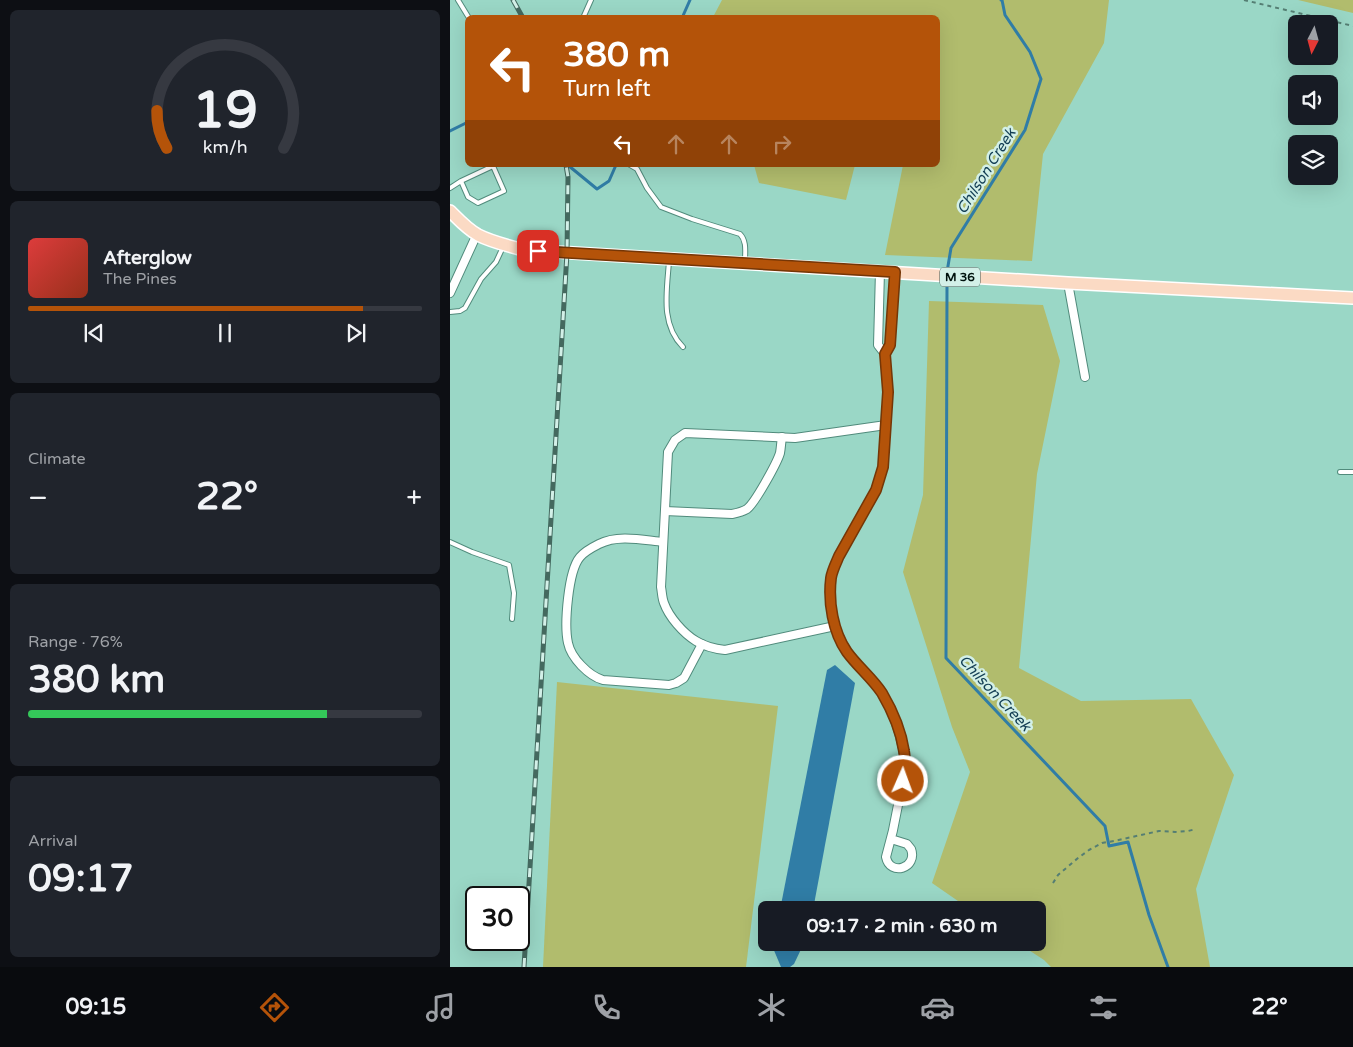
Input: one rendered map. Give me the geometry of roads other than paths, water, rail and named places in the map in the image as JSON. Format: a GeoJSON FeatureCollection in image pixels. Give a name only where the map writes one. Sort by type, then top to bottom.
{"type":"FeatureCollection","features":[{"type":"Feature","properties":{"kind":"main road","name":"M 36"},"geometry":{"type":"LineString","coordinates":[[450,211],[477,234],[504,245],[524,250],[1353,298]]}},
{"type":"Feature","properties":{"kind":"street"},"geometry":{"type":"LineString","coordinates":[[450,293],[477,234]]}},
{"type":"Feature","properties":{"kind":"street"},"geometry":{"type":"LineString","coordinates":[[880,271],[878,345],[885,354],[888,392],[883,467],[878,483],[839,556],[831,578],[831,599],[835,626],[840,638],[847,652],[874,682],[882,694],[892,712],[904,751],[903,781],[892,839]]}},
{"type":"Feature","properties":{"kind":"street"},"geometry":{"type":"LineString","coordinates":[[885,354],[890,345],[895,272]]}},
{"type":"Feature","properties":{"kind":"street"},"geometry":{"type":"LineString","coordinates":[[1068,283],[1085,377]]}},
{"type":"Feature","properties":{"kind":"street"},"geometry":{"type":"LineString","coordinates":[[835,626],[725,650],[696,642],[682,630],[664,603],[661,587],[668,452],[671,445],[685,433],[782,438],[810,437],[886,426]]}},
{"type":"Feature","properties":{"kind":"street"},"geometry":{"type":"LineString","coordinates":[[665,511],[732,514],[742,512],[753,503],[780,455],[782,438]]}},
{"type":"Feature","properties":{"kind":"street"},"geometry":{"type":"LineString","coordinates":[[663,542],[617,539],[601,543],[580,557],[574,567],[570,584],[567,624],[568,643],[577,660],[590,674],[597,678],[669,685],[684,678],[702,644]]}},
{"type":"Feature","properties":{"kind":"lane"},"geometry":{"type":"LineString","coordinates":[[458,0],[467,15]]}},
{"type":"Feature","properties":{"kind":"lane"},"geometry":{"type":"LineString","coordinates":[[584,15],[591,0]]}},
{"type":"Feature","properties":{"kind":"lane"},"geometry":{"type":"LineString","coordinates":[[450,188],[491,167]]}},
{"type":"Feature","properties":{"kind":"lane"},"geometry":{"type":"LineString","coordinates":[[461,181],[468,197],[478,203],[504,191],[493,167]]}},
{"type":"Feature","properties":{"kind":"lane"},"geometry":{"type":"LineString","coordinates":[[633,167],[637,170],[654,200],[661,207],[740,234],[745,241],[745,263]]}},
{"type":"Feature","properties":{"kind":"lane"},"geometry":{"type":"LineString","coordinates":[[450,312],[460,311],[465,308],[481,280],[496,262],[504,245]]}},
{"type":"Feature","properties":{"kind":"lane"},"geometry":{"type":"LineString","coordinates":[[669,259],[667,318],[678,342],[683,347]]}},
{"type":"Feature","properties":{"kind":"lane"},"geometry":{"type":"LineString","coordinates":[[1340,472],[1353,472]]}},
{"type":"Feature","properties":{"kind":"lane"},"geometry":{"type":"LineString","coordinates":[[450,542],[509,565],[514,592],[512,619]]}},
{"type":"Feature","properties":{"kind":"water"},"geometry":{"type":"Polygon","coordinates":[[[835,665],[855,683],[815,901],[782,901],[827,670],[835,665]]]}},
{"type":"Feature","properties":{"kind":"water"},"geometry":{"type":"Polygon","coordinates":[[[774,951],[800,951],[794,964],[790,967],[781,967],[774,951]]]}},
{"type":"Feature","properties":{"kind":"waterway","name":"Chilson Creek"},"geometry":{"type":"LineString","coordinates":[[683,15],[690,0]]}},
{"type":"Feature","properties":{"kind":"waterway","name":"Chilson Creek"},"geometry":{"type":"LineString","coordinates":[[947,272],[951,248],[1025,130],[1041,79],[1030,52],[1005,15],[1001,0]]}},
{"type":"Feature","properties":{"kind":"waterway","name":"Chilson Creek"},"geometry":{"type":"LineString","coordinates":[[450,131],[465,124]]}},
{"type":"Feature","properties":{"kind":"waterway","name":"Chilson Creek"},"geometry":{"type":"LineString","coordinates":[[570,167],[597,189],[609,181],[615,167]]}},
{"type":"Feature","properties":{"kind":"waterway","name":"Chilson Creek"},"geometry":{"type":"LineString","coordinates":[[947,284],[946,658],[1105,826],[1109,846],[1128,842],[1149,915],[1168,967]]}},
{"type":"Feature","properties":{"kind":"railway"},"geometry":{"type":"LineString","coordinates":[[513,0],[521,15]]}},
{"type":"Feature","properties":{"kind":"railway"},"geometry":{"type":"LineString","coordinates":[[524,967],[567,253],[568,177],[566,167]]}}]}
